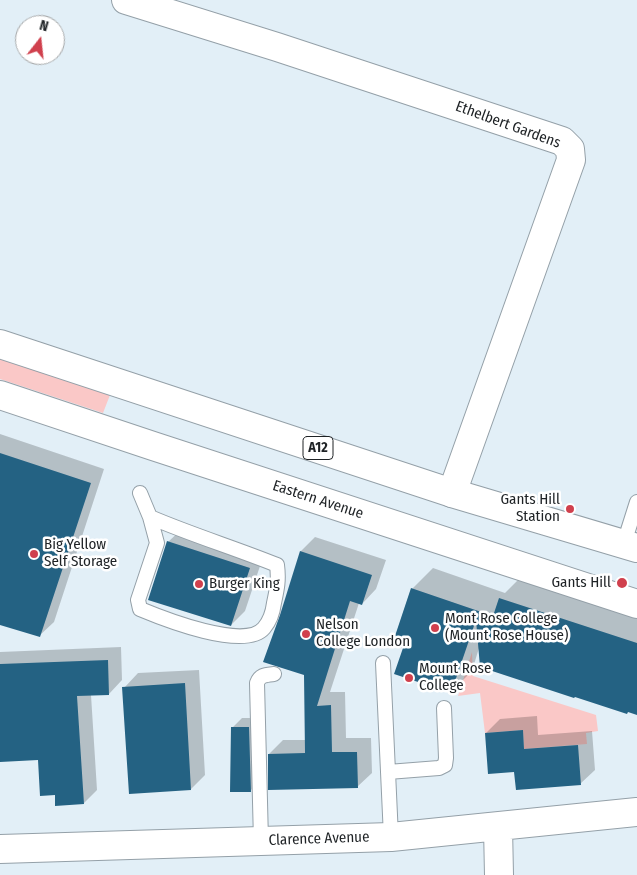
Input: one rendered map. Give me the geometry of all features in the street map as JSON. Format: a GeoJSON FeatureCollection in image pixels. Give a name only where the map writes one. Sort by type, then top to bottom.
{"type":"FeatureCollection","features":[{"type":"Feature","properties":{"kind":"main road","name":"Ethelbert Gardens"},"geometry":{"type":"LineString","coordinates":[[126,0],[277,47],[562,141],[570,149],[571,160],[452,493]]}},
{"type":"Feature","properties":{"kind":"main road","name":"A12"},"geometry":{"type":"LineString","coordinates":[[0,344],[452,493],[630,546]]}},
{"type":"Feature","properties":{"kind":"main road","name":"Eastern Avenue"},"geometry":{"type":"LineString","coordinates":[[0,395],[637,604]]}},
{"type":"Feature","properties":{"kind":"main road","name":"Clarence Avenue"},"geometry":{"type":"LineString","coordinates":[[0,849],[391,837],[637,812]]}},
{"type":"Feature","properties":{"kind":"main road"},"geometry":{"type":"LineString","coordinates":[[498,827],[499,875]]}},
{"type":"Feature","properties":{"kind":"lane"},"geometry":{"type":"LineString","coordinates":[[140,493],[150,517],[157,543],[138,600],[140,609],[159,617],[226,636],[245,637],[264,629],[272,613],[279,580],[277,566],[231,547],[192,535],[150,517]]}},
{"type":"Feature","properties":{"kind":"lane"},"geometry":{"type":"LineString","coordinates":[[630,546],[637,502]]}},
{"type":"Feature","properties":{"kind":"lane"},"geometry":{"type":"LineString","coordinates":[[383,663],[391,837]]}},
{"type":"Feature","properties":{"kind":"lane"},"geometry":{"type":"LineString","coordinates":[[261,841],[257,684],[259,678],[264,675],[274,674]]}},
{"type":"Feature","properties":{"kind":"lane"},"geometry":{"type":"LineString","coordinates":[[388,772],[439,768],[445,764],[444,708]]}},
{"type":"Feature","properties":{"kind":"shaded area"},"geometry":{"type":"Polygon","coordinates":[[[0,357],[110,395],[103,413],[0,379],[0,357]]]}},
{"type":"Feature","properties":{"kind":"shaded area"},"geometry":{"type":"Polygon","coordinates":[[[472,652],[473,676],[596,715],[598,731],[586,733],[587,744],[524,749],[523,730],[485,733],[480,693],[458,696],[472,652]]]}},
{"type":"Feature","properties":{"kind":"building","name":"Big Yellow Self Storage"},"geometry":{"type":"Polygon","coordinates":[[[0,453],[91,483],[40,637],[0,625],[0,453]]]}},
{"type":"Feature","properties":{"kind":"building","name":"Burger King"},"geometry":{"type":"Polygon","coordinates":[[[167,541],[250,568],[231,626],[148,600],[167,541]]]}},
{"type":"Feature","properties":{"kind":"building","name":"Nelson College London"},"geometry":{"type":"Polygon","coordinates":[[[300,551],[372,575],[362,605],[350,601],[317,706],[331,705],[332,752],[357,752],[358,788],[268,790],[268,754],[305,753],[304,675],[263,662],[300,551]]]}},
{"type":"Feature","properties":{"kind":"building"},"geometry":{"type":"Polygon","coordinates":[[[411,588],[493,616],[499,598],[637,643],[637,715],[628,712],[627,714],[574,698],[480,667],[476,620],[451,693],[394,674],[403,648],[392,645],[411,588]]]}},
{"type":"Feature","properties":{"kind":"building"},"geometry":{"type":"Polygon","coordinates":[[[108,660],[109,695],[77,696],[84,804],[55,806],[55,795],[40,796],[38,760],[0,762],[0,664],[108,660]]]}},
{"type":"Feature","properties":{"kind":"building"},"geometry":{"type":"Polygon","coordinates":[[[185,683],[191,790],[129,794],[122,687],[185,683]]]}},
{"type":"Feature","properties":{"kind":"building"},"geometry":{"type":"Polygon","coordinates":[[[231,727],[249,727],[251,792],[230,792],[231,727]]]}},
{"type":"Feature","properties":{"kind":"building"},"geometry":{"type":"Polygon","coordinates":[[[523,730],[524,749],[578,745],[581,785],[516,790],[514,772],[488,774],[485,733],[523,730]]]}},
{"type":"Feature","properties":{"kind":"place","name":"Gants Hill Station"},"geometry":{"type":"Point","coordinates":[570,509]}},
{"type":"Feature","properties":{"kind":"place","name":"Big Yellow Self Storage"},"geometry":{"type":"Point","coordinates":[34,554]}},
{"type":"Feature","properties":{"kind":"place","name":"Gants Hill"},"geometry":{"type":"Point","coordinates":[622,583]}},
{"type":"Feature","properties":{"kind":"place","name":"Burger King"},"geometry":{"type":"Point","coordinates":[199,584]}},
{"type":"Feature","properties":{"kind":"place","name":"Mont Rose College (Mount Rose House)"},"geometry":{"type":"Point","coordinates":[435,628]}},
{"type":"Feature","properties":{"kind":"place","name":"Nelson College London"},"geometry":{"type":"Point","coordinates":[306,634]}},
{"type":"Feature","properties":{"kind":"place","name":"Mount Rose College"},"geometry":{"type":"Point","coordinates":[409,678]}}]}
